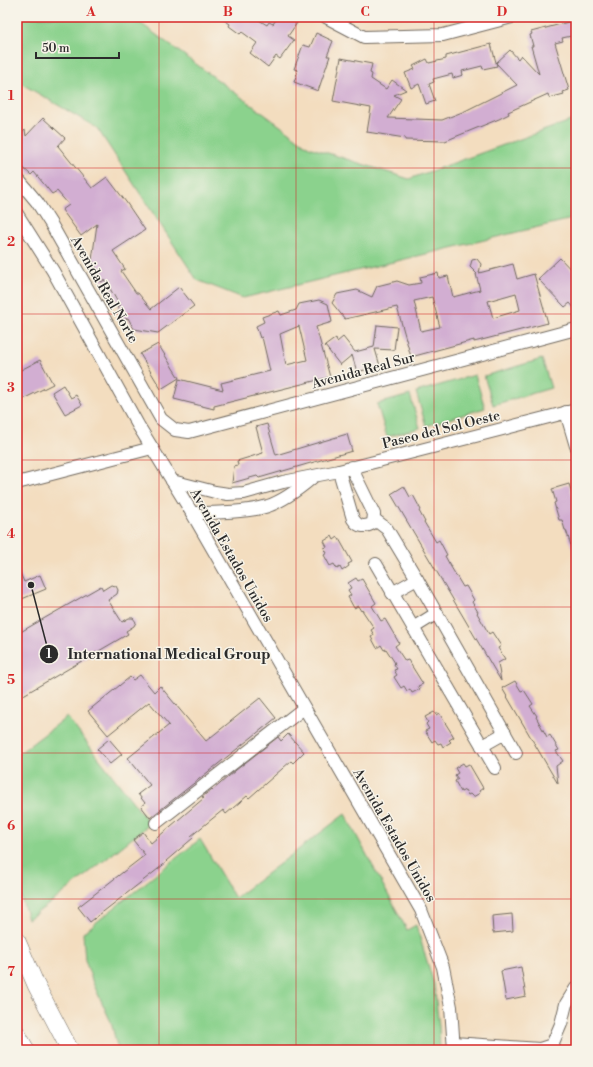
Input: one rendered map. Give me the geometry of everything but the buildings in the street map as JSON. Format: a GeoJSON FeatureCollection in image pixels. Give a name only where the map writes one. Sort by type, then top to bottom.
{"type":"FeatureCollection","features":[{"type":"Feature","properties":{"kind":"highway"},"geometry":{"type":"LineString","coordinates":[[17,942],[36,985],[70,1050]]}},
{"type":"Feature","properties":{"kind":"highway"},"geometry":{"type":"LineString","coordinates":[[17,1034],[26,1050]]}},
{"type":"Feature","properties":{"kind":"street"},"geometry":{"type":"LineString","coordinates":[[326,17],[364,37],[443,35],[512,17]]}},
{"type":"Feature","properties":{"kind":"street","name":"Avenida Real Norte"},"geometry":{"type":"LineString","coordinates":[[17,178],[37,202],[51,224],[161,418]]}},
{"type":"Feature","properties":{"kind":"street","name":"Avenida Estados Unidos"},"geometry":{"type":"LineString","coordinates":[[17,214],[53,271],[152,448],[192,513],[421,910],[443,967],[451,1007],[454,1047]]}},
{"type":"Feature","properties":{"kind":"street","name":"Avenida Real Sur"},"geometry":{"type":"LineString","coordinates":[[161,418],[175,430],[189,432],[576,329]]}},
{"type":"Feature","properties":{"kind":"street"},"geometry":{"type":"LineString","coordinates":[[571,411],[576,446]]}},
{"type":"Feature","properties":{"kind":"street","name":"Paseo del Sol Oeste"},"geometry":{"type":"LineString","coordinates":[[172,481],[215,492],[228,494],[244,493],[283,482],[339,471],[571,411]]}},
{"type":"Feature","properties":{"kind":"street"},"geometry":{"type":"LineString","coordinates":[[17,483],[152,448]]}},
{"type":"Feature","properties":{"kind":"street"},"geometry":{"type":"LineString","coordinates":[[339,471],[351,515],[356,523],[361,526],[368,526],[373,522],[374,514],[351,467]]}},
{"type":"Feature","properties":{"kind":"street","name":"Paseo del Sol Oeste"},"geometry":{"type":"LineString","coordinates":[[192,513],[215,513],[268,506],[292,494],[313,477]]}},
{"type":"Feature","properties":{"kind":"street"},"geometry":{"type":"LineString","coordinates":[[244,493],[247,509]]}},
{"type":"Feature","properties":{"kind":"street"},"geometry":{"type":"LineString","coordinates":[[374,519],[387,530],[417,579],[516,753]]}},
{"type":"Feature","properties":{"kind":"street"},"geometry":{"type":"LineString","coordinates":[[376,564],[495,768]]}},
{"type":"Feature","properties":{"kind":"street"},"geometry":{"type":"LineString","coordinates":[[392,593],[417,579]]}},
{"type":"Feature","properties":{"kind":"street"},"geometry":{"type":"LineString","coordinates":[[413,628],[437,613]]}},
{"type":"Feature","properties":{"kind":"street"},"geometry":{"type":"LineString","coordinates":[[156,822],[304,708]]}},
{"type":"Feature","properties":{"kind":"street"},"geometry":{"type":"LineString","coordinates":[[482,746],[505,733]]}},
{"type":"Feature","properties":{"kind":"street"},"geometry":{"type":"LineString","coordinates":[[454,1047],[540,1049],[552,1045],[561,1024],[566,1004],[576,988]]}},
{"type":"Feature","properties":{"kind":"green space"},"geometry":{"type":"Polygon","coordinates":[[[17,17],[132,17],[309,147],[409,179],[576,119],[576,218],[243,298],[197,280],[97,128],[17,81],[17,17]]]}},
{"type":"Feature","properties":{"kind":"green space"},"geometry":{"type":"Polygon","coordinates":[[[542,359],[551,388],[493,405],[484,376],[542,359]]]}},
{"type":"Feature","properties":{"kind":"green space"},"geometry":{"type":"Polygon","coordinates":[[[475,375],[485,408],[426,426],[416,392],[475,375]]]}},
{"type":"Feature","properties":{"kind":"green space"},"geometry":{"type":"Polygon","coordinates":[[[410,395],[420,428],[387,437],[377,404],[410,395]]]}},
{"type":"Feature","properties":{"kind":"green space"},"geometry":{"type":"Polygon","coordinates":[[[67,717],[150,824],[56,899],[28,919],[17,884],[17,755],[67,717]]]}},
{"type":"Feature","properties":{"kind":"green space"},"geometry":{"type":"Polygon","coordinates":[[[345,814],[407,930],[416,925],[434,984],[440,1050],[118,1050],[111,1022],[93,983],[85,960],[83,933],[200,839],[235,898],[345,814]]]}},
{"type":"Feature","properties":{"kind":"place","name":"International Medical Group"},"geometry":{"type":"Point","coordinates":[31,585]}}]}
